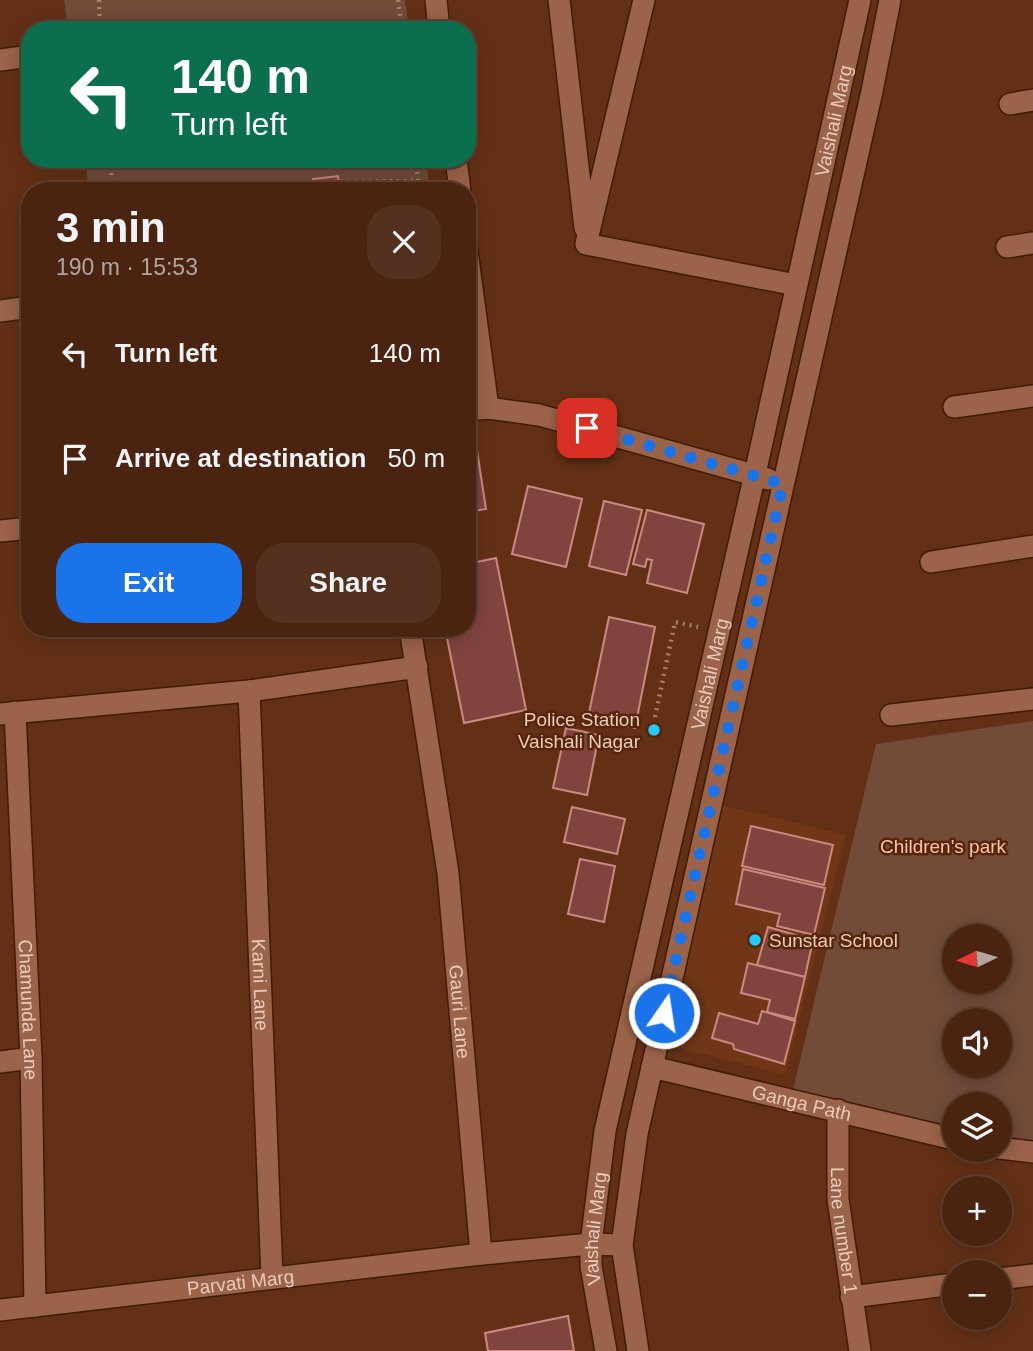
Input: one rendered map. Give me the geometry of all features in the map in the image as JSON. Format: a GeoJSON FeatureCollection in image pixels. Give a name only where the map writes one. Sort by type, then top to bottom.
{"type":"FeatureCollection","features":[{"type":"Feature","properties":{"kind":"street"},"geometry":{"type":"LineString","coordinates":[[436,0],[438,21]]}},
{"type":"Feature","properties":{"kind":"street"},"geometry":{"type":"LineString","coordinates":[[559,0],[586,244]]}},
{"type":"Feature","properties":{"kind":"street"},"geometry":{"type":"LineString","coordinates":[[586,244],[644,0]]}},
{"type":"Feature","properties":{"kind":"street","name":"Vaishali Marg"},"geometry":{"type":"LineString","coordinates":[[606,1351],[591,1244],[605,1132],[860,0]]}},
{"type":"Feature","properties":{"kind":"street","name":"Vaishali Marg"},"geometry":{"type":"LineString","coordinates":[[638,1351],[622,1245],[637,1134],[872,91],[890,0]]}},
{"type":"Feature","properties":{"kind":"street"},"geometry":{"type":"LineString","coordinates":[[0,60],[21,57]]}},
{"type":"Feature","properties":{"kind":"street"},"geometry":{"type":"LineString","coordinates":[[1010,103],[1033,100]]}},
{"type":"Feature","properties":{"kind":"street"},"geometry":{"type":"LineString","coordinates":[[1007,247],[1033,243]]}},
{"type":"Feature","properties":{"kind":"street"},"geometry":{"type":"LineString","coordinates":[[586,244],[796,285]]}},
{"type":"Feature","properties":{"kind":"street"},"geometry":{"type":"LineString","coordinates":[[0,311],[21,308]]}},
{"type":"Feature","properties":{"kind":"street"},"geometry":{"type":"LineString","coordinates":[[476,380],[478,409],[539,415],[783,484]]}},
{"type":"Feature","properties":{"kind":"street"},"geometry":{"type":"LineString","coordinates":[[954,407],[1033,396]]}},
{"type":"Feature","properties":{"kind":"street"},"geometry":{"type":"LineString","coordinates":[[0,531],[21,529]]}},
{"type":"Feature","properties":{"kind":"street"},"geometry":{"type":"LineString","coordinates":[[931,562],[1033,546]]}},
{"type":"Feature","properties":{"kind":"street"},"geometry":{"type":"LineString","coordinates":[[719,632],[749,640]]}},
{"type":"Feature","properties":{"kind":"street","name":"Gauri Lane"},"geometry":{"type":"LineString","coordinates":[[411,637],[448,873],[481,1254]]}},
{"type":"Feature","properties":{"kind":"street"},"geometry":{"type":"LineString","coordinates":[[8,713],[249,691],[416,667]]}},
{"type":"Feature","properties":{"kind":"street","name":"Karni Lane"},"geometry":{"type":"LineString","coordinates":[[249,691],[272,1278]]}},
{"type":"Feature","properties":{"kind":"street"},"geometry":{"type":"LineString","coordinates":[[891,715],[1033,699]]}},
{"type":"Feature","properties":{"kind":"street","name":"Chamunda Lane"},"geometry":{"type":"LineString","coordinates":[[8,713],[31,1058],[35,1306]]}},
{"type":"Feature","properties":{"kind":"street"},"geometry":{"type":"LineString","coordinates":[[0,1062],[31,1058]]}},
{"type":"Feature","properties":{"kind":"street","name":"Ganga Path"},"geometry":{"type":"LineString","coordinates":[[652,1066],[942,1136]]}},
{"type":"Feature","properties":{"kind":"street","name":"Lane number 1"},"geometry":{"type":"LineString","coordinates":[[838,1110],[838,1199],[860,1351]]}},
{"type":"Feature","properties":{"kind":"street"},"geometry":{"type":"LineString","coordinates":[[1012,1150],[1033,1152]]}},
{"type":"Feature","properties":{"kind":"street"},"geometry":{"type":"LineString","coordinates":[[481,1254],[591,1244],[622,1245]]}},
{"type":"Feature","properties":{"kind":"street","name":"Parvati Marg"},"geometry":{"type":"LineString","coordinates":[[0,1310],[481,1254]]}},
{"type":"Feature","properties":{"kind":"street"},"geometry":{"type":"LineString","coordinates":[[1012,1277],[1033,1275]]}},
{"type":"Feature","properties":{"kind":"street"},"geometry":{"type":"LineString","coordinates":[[851,1297],[942,1286]]}},
{"type":"Feature","properties":{"kind":"path"},"geometry":{"type":"LineString","coordinates":[[99,0],[100,21]]}},
{"type":"Feature","properties":{"kind":"path"},"geometry":{"type":"LineString","coordinates":[[398,0],[401,21]]}},
{"type":"Feature","properties":{"kind":"path"},"geometry":{"type":"LineString","coordinates":[[330,182],[418,181],[417,168]]}},
{"type":"Feature","properties":{"kind":"path"},"geometry":{"type":"LineString","coordinates":[[655,717],[675,622],[719,632]]}},
{"type":"Feature","properties":{"kind":"shaded area","name":"Sunstar School"},"geometry":{"type":"Polygon","coordinates":[[[721,805],[846,835],[785,1075],[669,1045],[721,805]]]}},
{"type":"Feature","properties":{"kind":"green space"},"geometry":{"type":"Polygon","coordinates":[[[64,0],[405,0],[408,21],[67,21],[64,0]]]}},
{"type":"Feature","properties":{"kind":"green space"},"geometry":{"type":"Polygon","coordinates":[[[86,168],[427,168],[429,182],[88,182],[86,168]]]}},
{"type":"Feature","properties":{"kind":"green space","name":"Children's park"},"geometry":{"type":"Polygon","coordinates":[[[1033,721],[1033,1142],[1012,1143],[1012,1092],[942,1092],[942,1129],[792,1094],[876,744],[1033,721]]]}},
{"type":"Feature","properties":{"kind":"building"},"geometry":{"type":"Polygon","coordinates":[[[338,176],[339,182],[314,182],[313,179],[338,176]]]}},
{"type":"Feature","properties":{"kind":"building"},"geometry":{"type":"Polygon","coordinates":[[[476,444],[486,509],[476,511],[476,444]]]}},
{"type":"Feature","properties":{"kind":"building"},"geometry":{"type":"Polygon","coordinates":[[[528,486],[582,499],[566,567],[512,554],[528,486]]]}},
{"type":"Feature","properties":{"kind":"building"},"geometry":{"type":"Polygon","coordinates":[[[604,501],[642,510],[626,575],[589,566],[604,501]]]}},
{"type":"Feature","properties":{"kind":"building"},"geometry":{"type":"Polygon","coordinates":[[[647,510],[704,524],[687,593],[647,583],[652,560],[647,559],[645,567],[633,564],[647,510]]]}},
{"type":"Feature","properties":{"kind":"building"},"geometry":{"type":"Polygon","coordinates":[[[496,558],[526,710],[464,723],[447,637],[476,637],[476,562],[496,558]]]}},
{"type":"Feature","properties":{"kind":"building"},"geometry":{"type":"Polygon","coordinates":[[[609,617],[655,627],[635,728],[588,718],[609,617]]]}},
{"type":"Feature","properties":{"kind":"building"},"geometry":{"type":"Polygon","coordinates":[[[566,728],[599,735],[587,795],[553,788],[566,728]]]}},
{"type":"Feature","properties":{"kind":"building"},"geometry":{"type":"Polygon","coordinates":[[[572,807],[625,819],[617,854],[564,842],[572,807]]]}},
{"type":"Feature","properties":{"kind":"building"},"geometry":{"type":"Polygon","coordinates":[[[751,826],[833,845],[824,885],[742,866],[751,826]]]}},
{"type":"Feature","properties":{"kind":"building"},"geometry":{"type":"Polygon","coordinates":[[[580,859],[615,866],[604,922],[568,914],[580,859]]]}},
{"type":"Feature","properties":{"kind":"building"},"geometry":{"type":"Polygon","coordinates":[[[743,869],[825,888],[814,935],[777,926],[780,914],[736,904],[743,869]]]}},
{"type":"Feature","properties":{"kind":"building"},"geometry":{"type":"Polygon","coordinates":[[[768,927],[813,940],[805,977],[757,965],[768,927]]]}},
{"type":"Feature","properties":{"kind":"building"},"geometry":{"type":"Polygon","coordinates":[[[748,963],[805,977],[795,1019],[767,1012],[770,1000],[741,993],[748,963]]]}},
{"type":"Feature","properties":{"kind":"building"},"geometry":{"type":"Polygon","coordinates":[[[762,1011],[795,1021],[784,1064],[734,1049],[733,1044],[712,1038],[719,1013],[758,1024],[762,1011]]]}},
{"type":"Feature","properties":{"kind":"building"},"geometry":{"type":"Polygon","coordinates":[[[568,1316],[574,1351],[488,1351],[485,1333],[568,1316]]]}},
{"type":"Feature","properties":{"kind":"place","name":"Police Station Vaishali Nagar"},"geometry":{"type":"Point","coordinates":[654,730]}},
{"type":"Feature","properties":{"kind":"place","name":"Sunstar School"},"geometry":{"type":"Point","coordinates":[755,940]}},
{"type":"Feature","properties":{"kind":"route"},"geometry":{"type":"LineString","coordinates":[[587,428],[783,484],[664,1013]]}}]}
